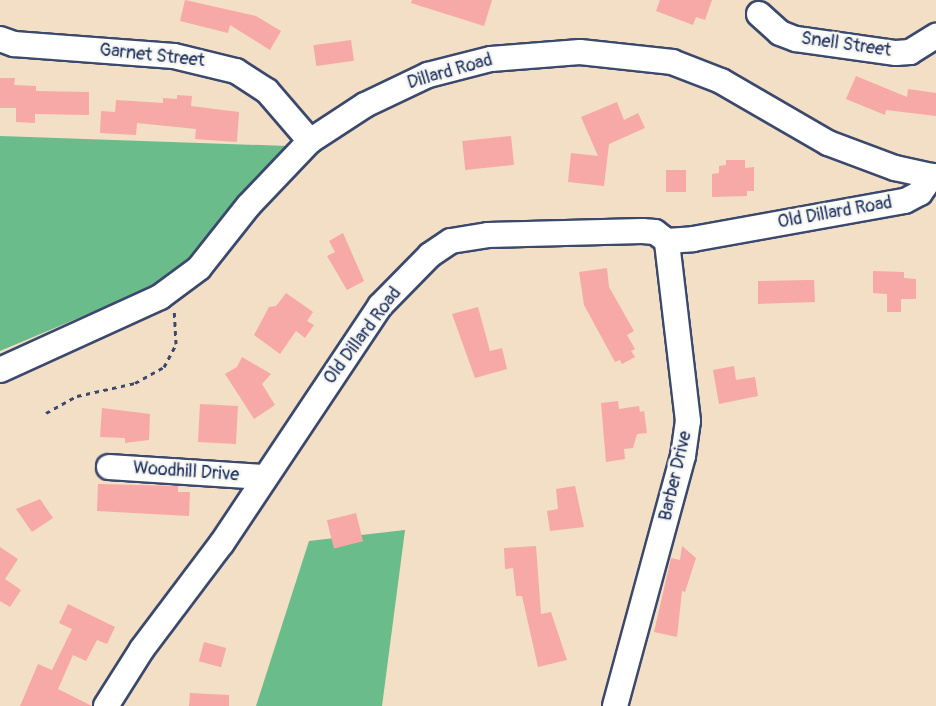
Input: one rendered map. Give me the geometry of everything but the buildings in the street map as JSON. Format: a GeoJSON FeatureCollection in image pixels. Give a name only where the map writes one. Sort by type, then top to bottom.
{"type":"FeatureCollection","features":[{"type":"Feature","properties":{"kind":"street","name":"Snell Street"},"geometry":{"type":"LineString","coordinates":[[759,14],[780,33],[796,39],[896,53],[918,49],[936,36]]}},
{"type":"Feature","properties":{"kind":"street","name":"Garnet Street"},"geometry":{"type":"LineString","coordinates":[[0,39],[14,44],[174,56],[236,70],[267,91],[310,141]]}},
{"type":"Feature","properties":{"kind":"street","name":"Dillard Road"},"geometry":{"type":"LineString","coordinates":[[0,370],[118,319],[168,291],[199,268],[249,205],[310,141],[394,90],[461,65],[520,54],[619,54],[697,70],[747,94],[828,143],[895,168],[934,177]]}},
{"type":"Feature","properties":{"kind":"street","name":"Old Dillard Road"},"geometry":{"type":"LineString","coordinates":[[106,706],[142,649],[222,543],[263,477],[380,306],[430,255],[451,241],[488,234],[642,231],[655,232],[667,241],[905,201],[920,193],[934,177]]}},
{"type":"Feature","properties":{"kind":"street","name":"Barber Drive"},"geometry":{"type":"LineString","coordinates":[[615,706],[683,456],[688,421],[667,241]]}},
{"type":"Feature","properties":{"kind":"street","name":"Woodhill Drive"},"geometry":{"type":"LineString","coordinates":[[109,467],[263,477]]}},
{"type":"Feature","properties":{"kind":"path"},"geometry":{"type":"LineString","coordinates":[[46,413],[77,396],[135,383],[164,367],[176,344],[178,332],[168,291]]}},
{"type":"Feature","properties":{"kind":"green space"},"geometry":{"type":"Polygon","coordinates":[[[0,136],[288,146],[189,257],[152,287],[0,351],[0,136]]]}},
{"type":"Feature","properties":{"kind":"green space"},"geometry":{"type":"Polygon","coordinates":[[[405,530],[382,706],[256,706],[309,541],[405,530]]]}}]}
